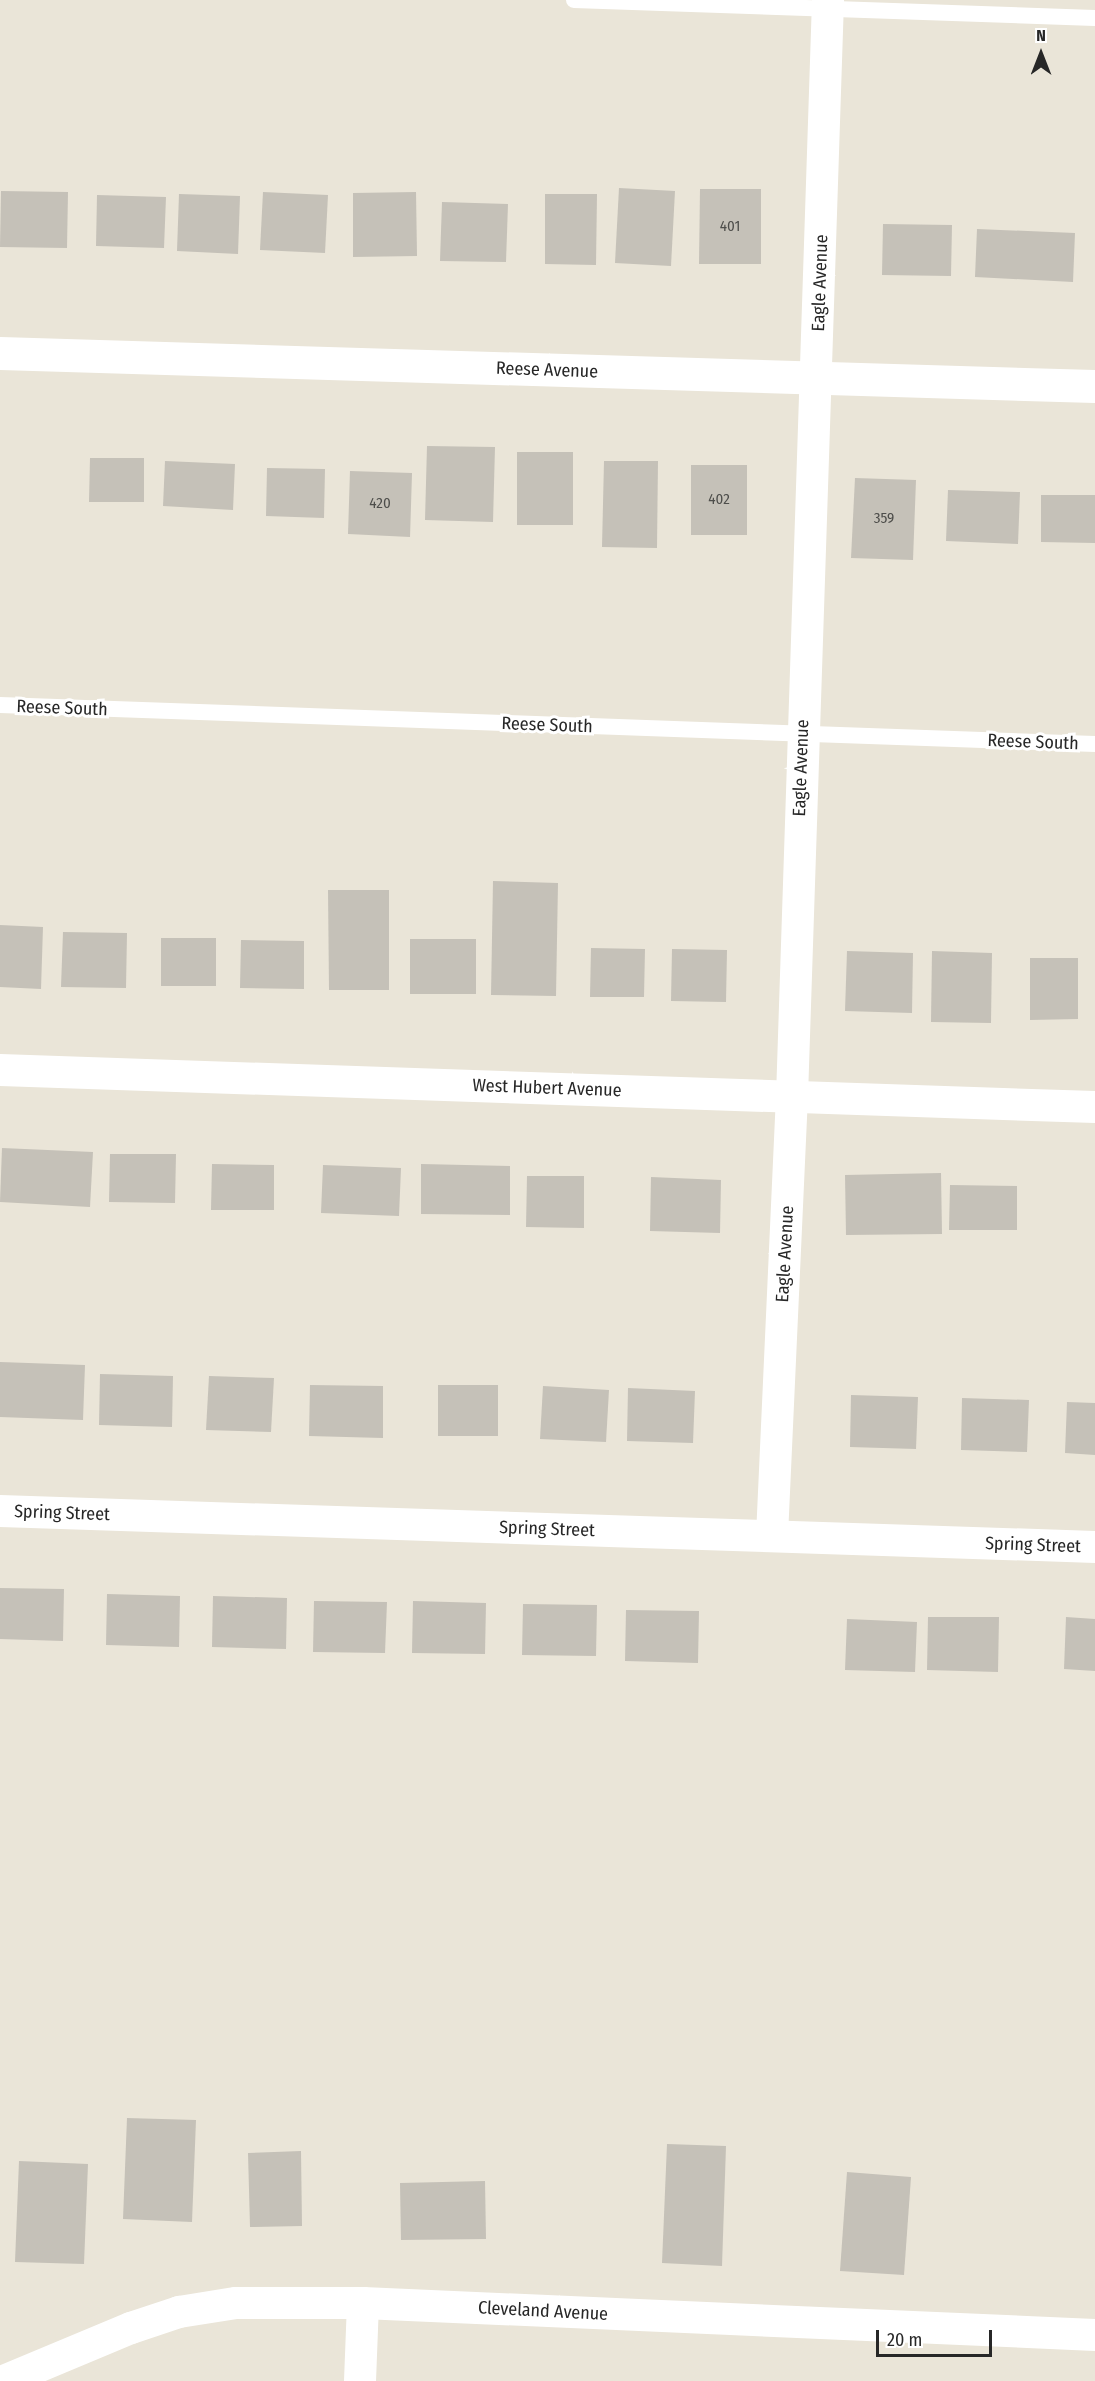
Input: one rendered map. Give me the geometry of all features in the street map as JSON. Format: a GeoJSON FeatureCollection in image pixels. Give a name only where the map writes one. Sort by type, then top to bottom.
{"type":"FeatureCollection","features":[{"type":"Feature","properties":{"kind":"street","name":"Eagle Avenue"},"geometry":{"type":"LineString","coordinates":[[772,1536],[792,1097],[802,734],[817,378],[827,4]]}},
{"type":"Feature","properties":{"kind":"street","name":"Reese Avenue"},"geometry":{"type":"LineString","coordinates":[[0,353],[1095,386]]}},
{"type":"Feature","properties":{"kind":"street","name":"West Hubert Avenue"},"geometry":{"type":"LineString","coordinates":[[0,1070],[1095,1107]]}},
{"type":"Feature","properties":{"kind":"street","name":"Spring Street"},"geometry":{"type":"LineString","coordinates":[[0,1510],[1095,1546]]}},
{"type":"Feature","properties":{"kind":"street","name":"Cleveland Avenue"},"geometry":{"type":"LineString","coordinates":[[4,2381],[180,2312],[236,2303],[363,2303],[1095,2336]]}},
{"type":"Feature","properties":{"kind":"street"},"geometry":{"type":"LineString","coordinates":[[360,2381],[363,2303]]}},
{"type":"Feature","properties":{"kind":"lane"},"geometry":{"type":"LineString","coordinates":[[574,0],[827,4],[1095,18]]}},
{"type":"Feature","properties":{"kind":"lane","name":"Reese South"},"geometry":{"type":"LineString","coordinates":[[0,705],[1095,744]]}},
{"type":"Feature","properties":{"kind":"building"},"geometry":{"type":"Polygon","coordinates":[[[619,188],[675,191],[671,266],[615,263],[619,188]]]}},
{"type":"Feature","properties":{"kind":"building"},"geometry":{"type":"Polygon","coordinates":[[[700,189],[761,189],[761,264],[699,264],[700,189]]]}},
{"type":"Feature","properties":{"kind":"building"},"geometry":{"type":"Polygon","coordinates":[[[1,191],[68,192],[67,248],[0,247],[1,191]]]}},
{"type":"Feature","properties":{"kind":"building"},"geometry":{"type":"Polygon","coordinates":[[[263,192],[328,195],[325,253],[260,250],[263,192]]]}},
{"type":"Feature","properties":{"kind":"building"},"geometry":{"type":"Polygon","coordinates":[[[416,192],[417,256],[353,257],[353,193],[416,192]]]}},
{"type":"Feature","properties":{"kind":"building"},"geometry":{"type":"Polygon","coordinates":[[[179,194],[240,196],[238,254],[177,251],[179,194]]]}},
{"type":"Feature","properties":{"kind":"building"},"geometry":{"type":"Polygon","coordinates":[[[545,194],[597,194],[596,265],[545,264],[545,194]]]}},
{"type":"Feature","properties":{"kind":"building"},"geometry":{"type":"Polygon","coordinates":[[[97,195],[166,197],[164,248],[96,246],[97,195]]]}},
{"type":"Feature","properties":{"kind":"building"},"geometry":{"type":"Polygon","coordinates":[[[442,202],[508,204],[506,262],[440,261],[442,202]]]}},
{"type":"Feature","properties":{"kind":"building"},"geometry":{"type":"Polygon","coordinates":[[[883,224],[952,225],[951,276],[882,275],[883,224]]]}},
{"type":"Feature","properties":{"kind":"building"},"geometry":{"type":"Polygon","coordinates":[[[977,229],[1075,233],[1073,282],[975,277],[977,229]]]}},
{"type":"Feature","properties":{"kind":"building"},"geometry":{"type":"Polygon","coordinates":[[[427,446],[495,447],[493,522],[425,520],[427,446]]]}},
{"type":"Feature","properties":{"kind":"building"},"geometry":{"type":"Polygon","coordinates":[[[517,452],[573,452],[573,525],[517,525],[517,452]]]}},
{"type":"Feature","properties":{"kind":"building"},"geometry":{"type":"Polygon","coordinates":[[[90,458],[144,458],[144,502],[89,502],[90,458]]]}},
{"type":"Feature","properties":{"kind":"building"},"geometry":{"type":"Polygon","coordinates":[[[165,461],[235,464],[233,510],[163,506],[165,461]]]}},
{"type":"Feature","properties":{"kind":"building"},"geometry":{"type":"Polygon","coordinates":[[[604,461],[658,461],[657,548],[602,547],[604,461]]]}},
{"type":"Feature","properties":{"kind":"building"},"geometry":{"type":"Polygon","coordinates":[[[691,465],[747,465],[747,535],[691,535],[691,465]]]}},
{"type":"Feature","properties":{"kind":"building"},"geometry":{"type":"Polygon","coordinates":[[[267,468],[325,469],[324,518],[266,516],[267,468]]]}},
{"type":"Feature","properties":{"kind":"building"},"geometry":{"type":"Polygon","coordinates":[[[350,471],[412,473],[410,537],[348,534],[350,471]]]}},
{"type":"Feature","properties":{"kind":"building"},"geometry":{"type":"Polygon","coordinates":[[[855,478],[916,480],[913,560],[851,558],[855,478]]]}},
{"type":"Feature","properties":{"kind":"building"},"geometry":{"type":"Polygon","coordinates":[[[948,490],[1020,492],[1018,544],[946,541],[948,490]]]}},
{"type":"Feature","properties":{"kind":"building"},"geometry":{"type":"Polygon","coordinates":[[[1041,495],[1095,495],[1095,543],[1041,542],[1041,495]]]}},
{"type":"Feature","properties":{"kind":"building"},"geometry":{"type":"Polygon","coordinates":[[[493,881],[558,883],[556,996],[491,995],[493,881]]]}},
{"type":"Feature","properties":{"kind":"building"},"geometry":{"type":"Polygon","coordinates":[[[328,890],[389,890],[389,990],[329,990],[328,890]]]}},
{"type":"Feature","properties":{"kind":"building"},"geometry":{"type":"Polygon","coordinates":[[[0,925],[43,927],[41,989],[0,987],[0,925]]]}},
{"type":"Feature","properties":{"kind":"building"},"geometry":{"type":"Polygon","coordinates":[[[63,932],[127,933],[126,988],[61,987],[63,932]]]}},
{"type":"Feature","properties":{"kind":"building"},"geometry":{"type":"Polygon","coordinates":[[[161,938],[216,938],[216,986],[161,986],[161,938]]]}},
{"type":"Feature","properties":{"kind":"building"},"geometry":{"type":"Polygon","coordinates":[[[410,939],[476,939],[476,994],[410,994],[410,939]]]}},
{"type":"Feature","properties":{"kind":"building"},"geometry":{"type":"Polygon","coordinates":[[[241,940],[304,941],[304,989],[240,988],[241,940]]]}},
{"type":"Feature","properties":{"kind":"building"},"geometry":{"type":"Polygon","coordinates":[[[591,948],[645,949],[644,997],[590,997],[591,948]]]}},
{"type":"Feature","properties":{"kind":"building"},"geometry":{"type":"Polygon","coordinates":[[[672,949],[727,950],[726,1002],[671,1001],[672,949]]]}},
{"type":"Feature","properties":{"kind":"building"},"geometry":{"type":"Polygon","coordinates":[[[847,951],[913,953],[912,1013],[845,1011],[847,951]]]}},
{"type":"Feature","properties":{"kind":"building"},"geometry":{"type":"Polygon","coordinates":[[[932,951],[992,953],[991,1023],[931,1022],[932,951]]]}},
{"type":"Feature","properties":{"kind":"building"},"geometry":{"type":"Polygon","coordinates":[[[1030,958],[1078,958],[1078,1019],[1030,1020],[1030,958]]]}},
{"type":"Feature","properties":{"kind":"building"},"geometry":{"type":"Polygon","coordinates":[[[2,1148],[93,1152],[90,1207],[0,1202],[2,1148]]]}},
{"type":"Feature","properties":{"kind":"building"},"geometry":{"type":"Polygon","coordinates":[[[110,1154],[176,1154],[175,1203],[109,1202],[110,1154]]]}},
{"type":"Feature","properties":{"kind":"building"},"geometry":{"type":"Polygon","coordinates":[[[212,1164],[274,1165],[274,1210],[211,1210],[212,1164]]]}},
{"type":"Feature","properties":{"kind":"building"},"geometry":{"type":"Polygon","coordinates":[[[421,1164],[510,1166],[510,1215],[421,1214],[421,1164]]]}},
{"type":"Feature","properties":{"kind":"building"},"geometry":{"type":"Polygon","coordinates":[[[323,1165],[401,1168],[399,1216],[321,1213],[323,1165]]]}},
{"type":"Feature","properties":{"kind":"building"},"geometry":{"type":"Polygon","coordinates":[[[941,1173],[942,1234],[846,1235],[845,1175],[941,1173]]]}},
{"type":"Feature","properties":{"kind":"building"},"geometry":{"type":"Polygon","coordinates":[[[527,1176],[584,1176],[584,1228],[526,1227],[527,1176]]]}},
{"type":"Feature","properties":{"kind":"building"},"geometry":{"type":"Polygon","coordinates":[[[651,1177],[721,1180],[720,1233],[650,1231],[651,1177]]]}},
{"type":"Feature","properties":{"kind":"building"},"geometry":{"type":"Polygon","coordinates":[[[950,1185],[1017,1186],[1017,1230],[949,1230],[950,1185]]]}},
{"type":"Feature","properties":{"kind":"building"},"geometry":{"type":"Polygon","coordinates":[[[0,1362],[85,1365],[83,1420],[0,1417],[0,1362]]]}},
{"type":"Feature","properties":{"kind":"building"},"geometry":{"type":"Polygon","coordinates":[[[100,1374],[173,1376],[172,1427],[99,1425],[100,1374]]]}},
{"type":"Feature","properties":{"kind":"building"},"geometry":{"type":"Polygon","coordinates":[[[209,1376],[274,1378],[271,1432],[206,1430],[209,1376]]]}},
{"type":"Feature","properties":{"kind":"building"},"geometry":{"type":"Polygon","coordinates":[[[310,1385],[383,1386],[383,1438],[309,1436],[310,1385]]]}},
{"type":"Feature","properties":{"kind":"building"},"geometry":{"type":"Polygon","coordinates":[[[438,1385],[498,1385],[498,1436],[438,1436],[438,1385]]]}},
{"type":"Feature","properties":{"kind":"building"},"geometry":{"type":"Polygon","coordinates":[[[543,1386],[609,1390],[606,1442],[540,1439],[543,1386]]]}},
{"type":"Feature","properties":{"kind":"building"},"geometry":{"type":"Polygon","coordinates":[[[628,1388],[695,1391],[693,1443],[627,1441],[628,1388]]]}},
{"type":"Feature","properties":{"kind":"building"},"geometry":{"type":"Polygon","coordinates":[[[851,1395],[918,1397],[916,1449],[850,1447],[851,1395]]]}},
{"type":"Feature","properties":{"kind":"building"},"geometry":{"type":"Polygon","coordinates":[[[962,1398],[1029,1400],[1027,1452],[961,1450],[962,1398]]]}},
{"type":"Feature","properties":{"kind":"building"},"geometry":{"type":"Polygon","coordinates":[[[1067,1402],[1095,1403],[1095,1455],[1065,1453],[1067,1402]]]}},
{"type":"Feature","properties":{"kind":"building"},"geometry":{"type":"Polygon","coordinates":[[[0,1588],[64,1589],[63,1641],[0,1639],[0,1588]]]}},
{"type":"Feature","properties":{"kind":"building"},"geometry":{"type":"Polygon","coordinates":[[[107,1594],[180,1596],[179,1647],[106,1645],[107,1594]]]}},
{"type":"Feature","properties":{"kind":"building"},"geometry":{"type":"Polygon","coordinates":[[[213,1596],[287,1598],[286,1649],[212,1647],[213,1596]]]}},
{"type":"Feature","properties":{"kind":"building"},"geometry":{"type":"Polygon","coordinates":[[[314,1601],[387,1602],[385,1653],[313,1652],[314,1601]]]}},
{"type":"Feature","properties":{"kind":"building"},"geometry":{"type":"Polygon","coordinates":[[[413,1601],[486,1603],[485,1654],[412,1653],[413,1601]]]}},
{"type":"Feature","properties":{"kind":"building"},"geometry":{"type":"Polygon","coordinates":[[[523,1604],[597,1605],[596,1656],[522,1655],[523,1604]]]}},
{"type":"Feature","properties":{"kind":"building"},"geometry":{"type":"Polygon","coordinates":[[[626,1610],[699,1611],[698,1663],[625,1661],[626,1610]]]}},
{"type":"Feature","properties":{"kind":"building"},"geometry":{"type":"Polygon","coordinates":[[[928,1617],[999,1617],[998,1672],[927,1670],[928,1617]]]}},
{"type":"Feature","properties":{"kind":"building"},"geometry":{"type":"Polygon","coordinates":[[[1066,1617],[1095,1619],[1095,1671],[1064,1669],[1066,1617]]]}},
{"type":"Feature","properties":{"kind":"building"},"geometry":{"type":"Polygon","coordinates":[[[847,1619],[917,1622],[915,1672],[845,1670],[847,1619]]]}},
{"type":"Feature","properties":{"kind":"building"},"geometry":{"type":"Polygon","coordinates":[[[127,2118],[196,2120],[192,2222],[123,2219],[127,2118]]]}},
{"type":"Feature","properties":{"kind":"building"},"geometry":{"type":"Polygon","coordinates":[[[667,2144],[726,2146],[722,2266],[662,2263],[667,2144]]]}},
{"type":"Feature","properties":{"kind":"building"},"geometry":{"type":"Polygon","coordinates":[[[301,2151],[302,2226],[250,2227],[248,2153],[301,2151]]]}},
{"type":"Feature","properties":{"kind":"building"},"geometry":{"type":"Polygon","coordinates":[[[19,2161],[88,2164],[84,2264],[15,2262],[19,2161]]]}},
{"type":"Feature","properties":{"kind":"building"},"geometry":{"type":"Polygon","coordinates":[[[847,2172],[911,2177],[904,2275],[840,2271],[847,2172]]]}},
{"type":"Feature","properties":{"kind":"building"},"geometry":{"type":"Polygon","coordinates":[[[485,2181],[486,2239],[401,2240],[400,2183],[485,2181]]]}}]}
